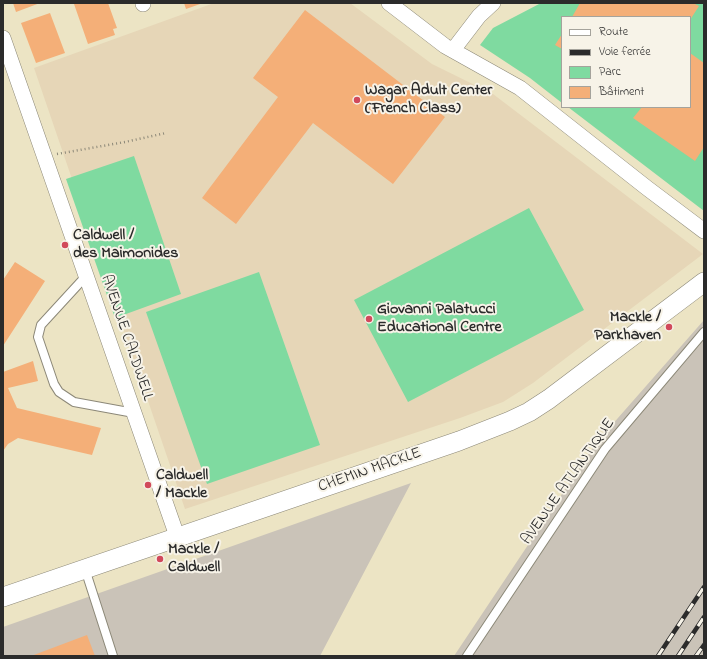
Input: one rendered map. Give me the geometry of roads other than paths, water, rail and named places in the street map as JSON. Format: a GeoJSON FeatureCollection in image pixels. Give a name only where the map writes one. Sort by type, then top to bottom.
{"type":"FeatureCollection","features":[{"type":"Feature","properties":{"kind":"street"},"geometry":{"type":"LineString","coordinates":[[389,3],[453,50],[520,88],[704,232]]}},
{"type":"Feature","properties":{"kind":"street"},"geometry":{"type":"LineString","coordinates":[[453,50],[479,16],[493,3]]}},
{"type":"Feature","properties":{"kind":"street","name":"AVENUE CALDWELL"},"geometry":{"type":"LineString","coordinates":[[3,38],[177,536]]}},
{"type":"Feature","properties":{"kind":"street","name":"CHEMIN MACKLE"},"geometry":{"type":"LineString","coordinates":[[3,597],[500,425],[539,406],[559,392],[704,282]]}},
{"type":"Feature","properties":{"kind":"lane"},"geometry":{"type":"LineString","coordinates":[[86,276],[41,325],[38,337],[54,384],[59,392],[74,402],[134,413]]}},
{"type":"Feature","properties":{"kind":"lane","name":"AVENUE ATLANTIQUE"},"geometry":{"type":"LineString","coordinates":[[467,656],[605,449],[704,332]]}},
{"type":"Feature","properties":{"kind":"lane"},"geometry":{"type":"LineString","coordinates":[[85,568],[113,656]]}},
{"type":"Feature","properties":{"kind":"railway"},"geometry":{"type":"LineString","coordinates":[[658,656],[704,587]]}},
{"type":"Feature","properties":{"kind":"railway"},"geometry":{"type":"LineString","coordinates":[[678,656],[704,617]]}},
{"type":"Feature","properties":{"kind":"railway"},"geometry":{"type":"LineString","coordinates":[[696,656],[704,645]]}},
{"type":"Feature","properties":{"kind":"place","name":"Wagar Adult Center (French Class)"},"geometry":{"type":"Point","coordinates":[357,100]}},
{"type":"Feature","properties":{"kind":"place","name":"Caldwell / des Maimonides"},"geometry":{"type":"Point","coordinates":[65,245]}},
{"type":"Feature","properties":{"kind":"place","name":"Giovanni Palatucci Educational Centre"},"geometry":{"type":"Point","coordinates":[369,319]}},
{"type":"Feature","properties":{"kind":"place","name":"Mackle / Parkhaven"},"geometry":{"type":"Point","coordinates":[669,327]}},
{"type":"Feature","properties":{"kind":"place","name":"Caldwell / Mackle"},"geometry":{"type":"Point","coordinates":[148,485]}},
{"type":"Feature","properties":{"kind":"place","name":"Mackle / Caldwell"},"geometry":{"type":"Point","coordinates":[160,559]}}]}
